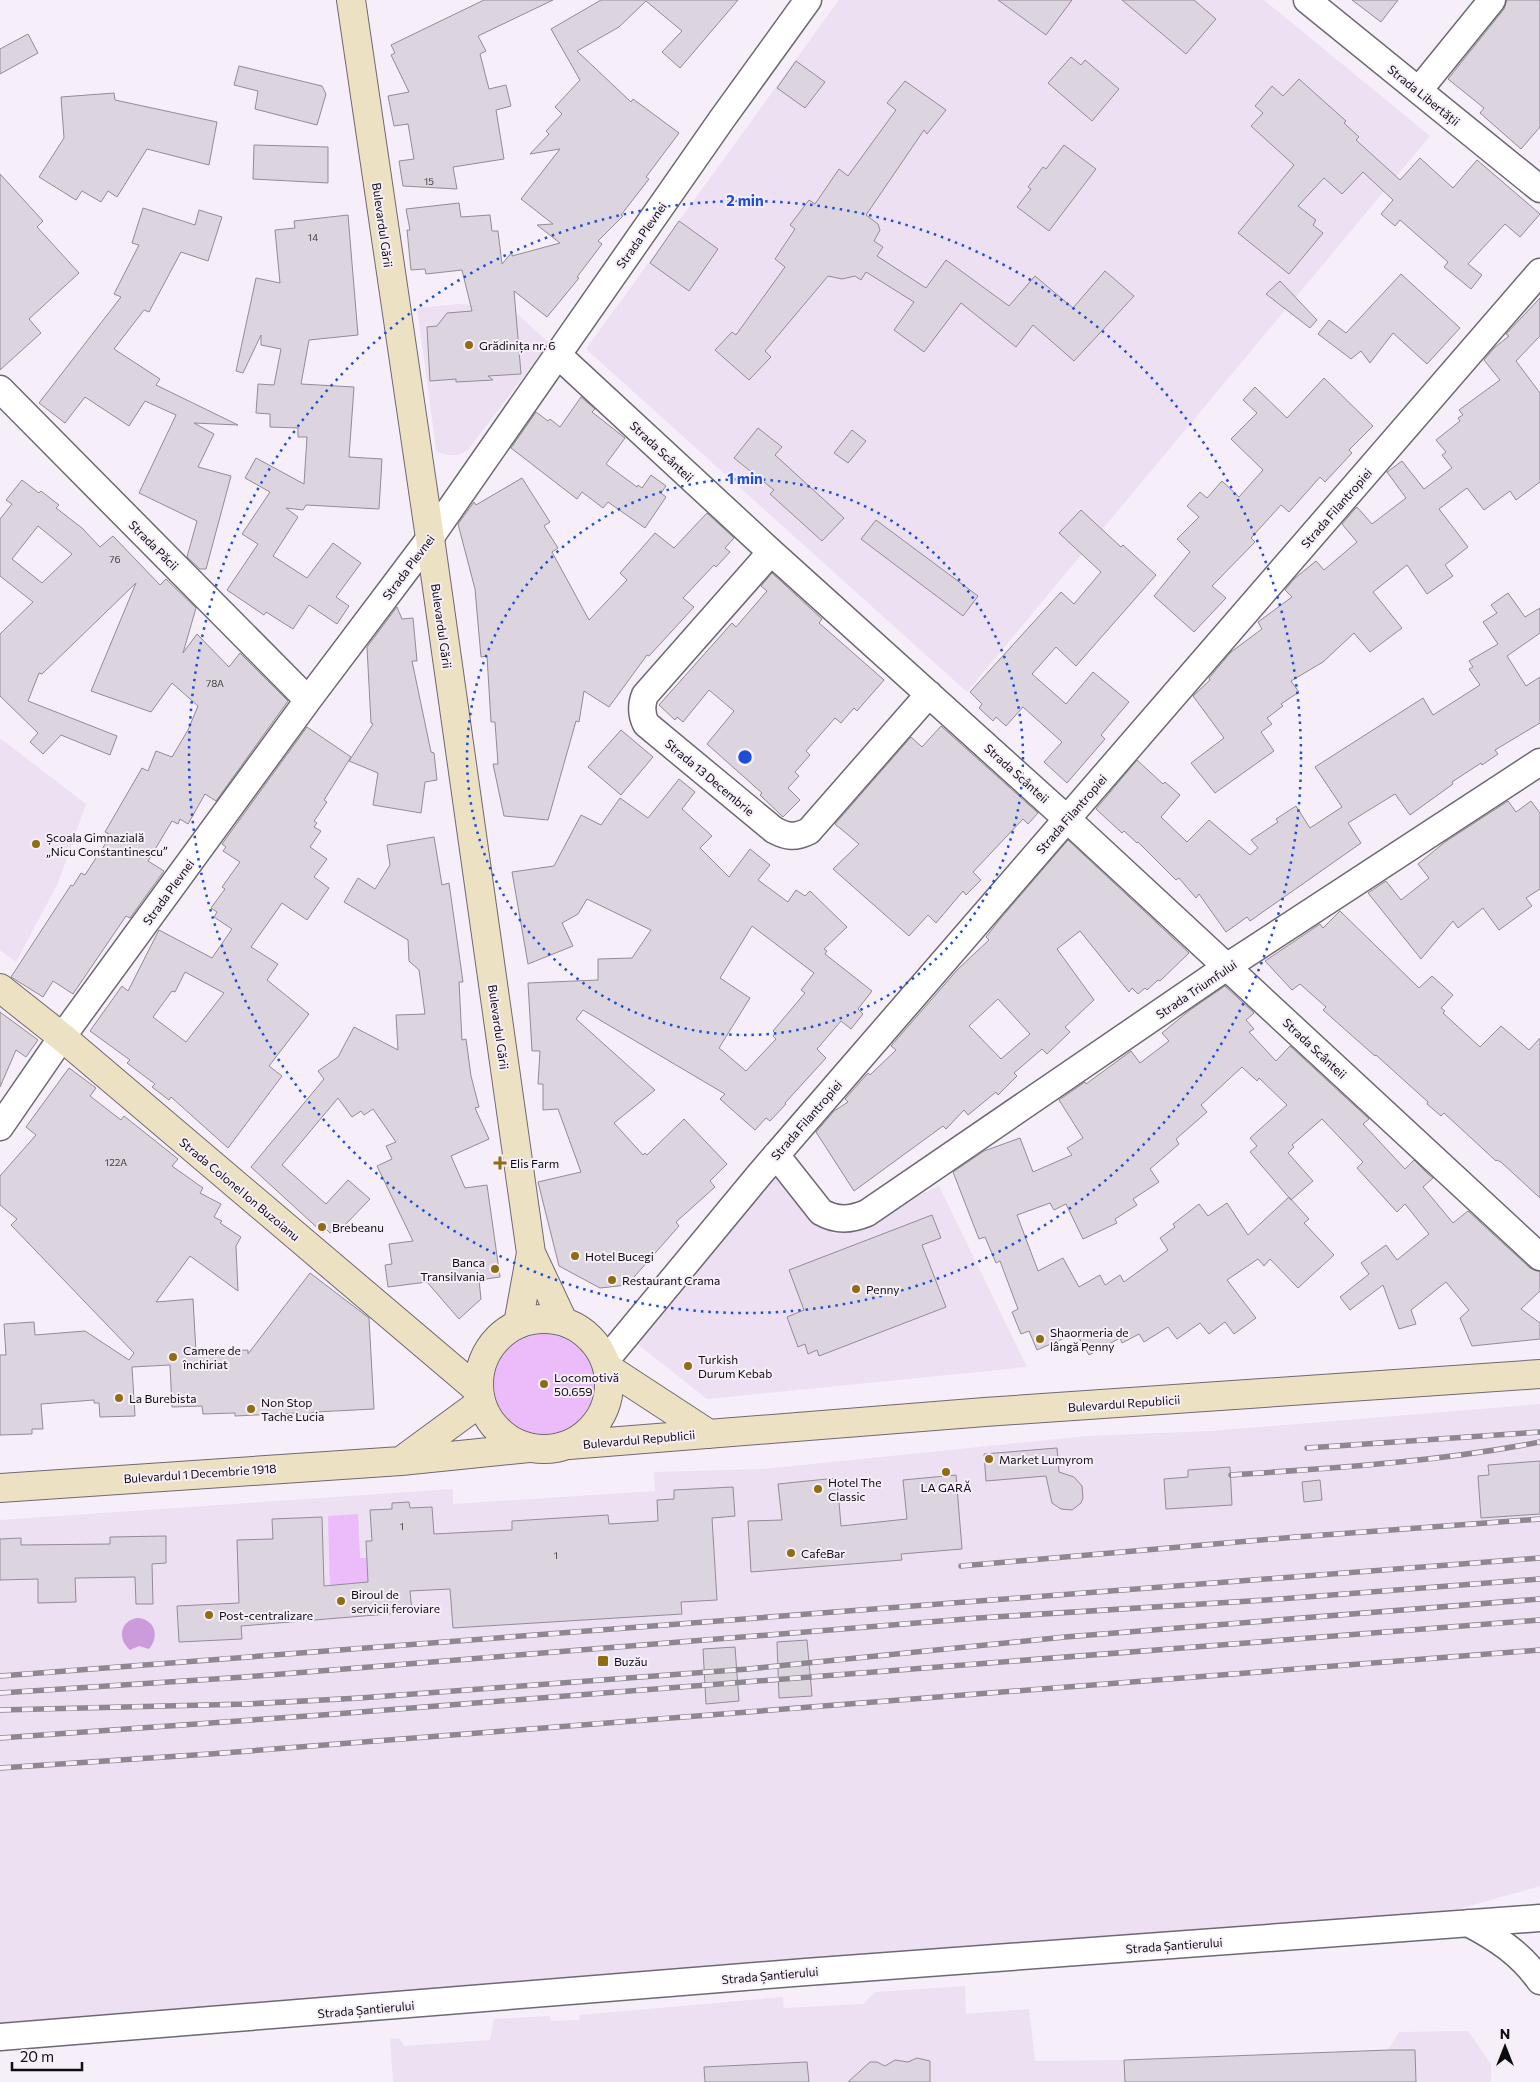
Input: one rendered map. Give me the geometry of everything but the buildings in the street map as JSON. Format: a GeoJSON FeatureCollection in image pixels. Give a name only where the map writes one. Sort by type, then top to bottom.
{"type":"FeatureCollection","features":[{"type":"Feature","properties":{"kind":"main road","name":"Bulevardul Gării"},"geometry":{"type":"LineString","coordinates":[[351,0],[430,538],[531,1253],[564,1321]]}},
{"type":"Feature","properties":{"kind":"main road","name":"Strada Colonel Ion Buzoianu"},"geometry":{"type":"LineString","coordinates":[[0,988],[62,1038],[480,1396]]}},
{"type":"Feature","properties":{"kind":"main road","name":"Bulevardul Gării"},"geometry":{"type":"LineString","coordinates":[[518,1324],[531,1253]]}},
{"type":"Feature","properties":{"kind":"main road"},"geometry":{"type":"LineString","coordinates":[[533,1319],[564,1321],[581,1330],[596,1343],[607,1364],[610,1392],[603,1414],[589,1432],[569,1445],[549,1450],[529,1448],[513,1442],[498,1432],[488,1418],[480,1396],[479,1374],[484,1358],[492,1344],[504,1332],[518,1324],[533,1319]]}},
{"type":"Feature","properties":{"kind":"main road","name":"Bulevardul Republicii"},"geometry":{"type":"LineString","coordinates":[[607,1364],[709,1434]]}},
{"type":"Feature","properties":{"kind":"main road","name":"Bulevardul Republicii"},"geometry":{"type":"LineString","coordinates":[[569,1445],[995,1412],[1540,1374]]}},
{"type":"Feature","properties":{"kind":"main road"},"geometry":{"type":"LineString","coordinates":[[401,1461],[480,1396]]}},
{"type":"Feature","properties":{"kind":"main road","name":"Bulevardul 1 Decembrie 1918"},"geometry":{"type":"LineString","coordinates":[[0,1488],[271,1468],[401,1461],[529,1448]]}},
{"type":"Feature","properties":{"kind":"street","name":"Strada Plevnei"},"geometry":{"type":"LineString","coordinates":[[0,1127],[62,1038],[308,700],[430,538],[716,127],[808,0]]}},
{"type":"Feature","properties":{"kind":"street","name":"Strada Libertății"},"geometry":{"type":"LineString","coordinates":[[1307,0],[1540,189]]}},
{"type":"Feature","properties":{"kind":"street"},"geometry":{"type":"LineString","coordinates":[[1419,90],[1492,0]]}},
{"type":"Feature","properties":{"kind":"street","name":"Strada Filantropiei"},"geometry":{"type":"LineString","coordinates":[[607,1364],[776,1155],[1540,272]]}},
{"type":"Feature","properties":{"kind":"street","name":"Strada Scânteii"},"geometry":{"type":"LineString","coordinates":[[558,355],[771,552],[1067,818],[1540,1257]]}},
{"type":"Feature","properties":{"kind":"street","name":"Strada Păcii"},"geometry":{"type":"LineString","coordinates":[[0,389],[308,700]]}},
{"type":"Feature","properties":{"kind":"street","name":"Strada 13 Decembrie"},"geometry":{"type":"LineString","coordinates":[[771,552],[645,695],[642,703],[642,716],[646,724],[774,830],[783,835],[799,836],[809,831],[929,694]]}},
{"type":"Feature","properties":{"kind":"street","name":"Strada Triumfului"},"geometry":{"type":"LineString","coordinates":[[776,1155],[821,1212],[830,1217],[841,1219],[854,1218],[867,1213],[1228,966],[1540,762]]}},
{"type":"Feature","properties":{"kind":"street","name":"Strada Șantierului"},"geometry":{"type":"LineString","coordinates":[[0,2037],[806,1972],[1540,1918]]}},
{"type":"Feature","properties":{"kind":"street"},"geometry":{"type":"LineString","coordinates":[[1468,1923],[1509,1947],[1540,1981]]}},
{"type":"Feature","properties":{"kind":"shaded area"},"geometry":{"type":"Polygon","coordinates":[[[839,0],[1264,0],[1430,136],[967,692],[586,349],[839,0]]]}},
{"type":"Feature","properties":{"kind":"shaded area"},"geometry":{"type":"Polygon","coordinates":[[[459,304],[511,308],[549,343],[468,450],[458,455],[447,455],[437,452],[436,448],[417,308],[459,304]]]}},
{"type":"Feature","properties":{"kind":"shaded area","name":"Școala Gimnazială „Nicu Constantinescu”"},"geometry":{"type":"Polygon","coordinates":[[[0,738],[86,804],[58,883],[16,962],[0,950],[0,738]]]}},
{"type":"Feature","properties":{"kind":"shaded area"},"geometry":{"type":"Polygon","coordinates":[[[774,1177],[835,1235],[939,1186],[1027,1367],[707,1399],[636,1343],[774,1177]]]}},
{"type":"Feature","properties":{"kind":"shaded area"},"geometry":{"type":"Polygon","coordinates":[[[544,1334],[554,1335],[572,1342],[586,1356],[593,1374],[593,1394],[586,1412],[572,1426],[554,1433],[544,1434],[534,1433],[516,1426],[502,1412],[495,1394],[494,1384],[495,1374],[502,1356],[516,1342],[534,1335],[544,1334]]]}},
{"type":"Feature","properties":{"kind":"shaded area"},"geometry":{"type":"Polygon","coordinates":[[[1540,1404],[1540,1886],[1455,1910],[0,2027],[0,1520],[453,1489],[453,1504],[655,1491],[654,1472],[763,1469],[1087,1436],[1211,1431],[1540,1404]]]}},
{"type":"Feature","properties":{"kind":"shaded area"},"geometry":{"type":"Polygon","coordinates":[[[358,1514],[360,1558],[368,1558],[369,1582],[330,1585],[328,1516],[358,1514]]]}},
{"type":"Feature","properties":{"kind":"shaded area"},"geometry":{"type":"Polygon","coordinates":[[[137,1618],[148,1621],[154,1629],[154,1639],[149,1649],[139,1646],[130,1650],[123,1641],[122,1631],[124,1627],[131,1620],[137,1618]]]}},
{"type":"Feature","properties":{"kind":"shaded area"},"geometry":{"type":"Polygon","coordinates":[[[965,1986],[966,2014],[1029,2009],[1035,2061],[1124,2060],[1388,2050],[1399,2032],[1468,2031],[1491,2064],[1491,2082],[393,2082],[390,2039],[399,2038],[404,2046],[490,2040],[494,2019],[550,2016],[551,2021],[579,2020],[580,2015],[783,1997],[784,2008],[863,2004],[875,1992],[965,1986]]]}},
{"type":"Feature","properties":{"kind":"railway"},"geometry":{"type":"LineString","coordinates":[[1307,1448],[1540,1432]]}},
{"type":"Feature","properties":{"kind":"railway"},"geometry":{"type":"LineString","coordinates":[[1231,1475],[1347,1467],[1463,1455],[1540,1442]]}},
{"type":"Feature","properties":{"kind":"railway"},"geometry":{"type":"LineString","coordinates":[[961,1566],[1296,1537],[1540,1519]]}},
{"type":"Feature","properties":{"kind":"railway"},"geometry":{"type":"LineString","coordinates":[[0,1676],[1540,1558]]}},
{"type":"Feature","properties":{"kind":"railway"},"geometry":{"type":"LineString","coordinates":[[0,1693],[245,1677],[978,1618],[1266,1600],[1540,1579]]}},
{"type":"Feature","properties":{"kind":"railway"},"geometry":{"type":"LineString","coordinates":[[0,1710],[247,1704],[360,1698],[748,1669],[1065,1637],[1540,1599]]}},
{"type":"Feature","properties":{"kind":"railway"},"geometry":{"type":"LineString","coordinates":[[0,1738],[322,1715],[1540,1620]]}},
{"type":"Feature","properties":{"kind":"railway"},"geometry":{"type":"LineString","coordinates":[[0,1768],[210,1754],[1540,1650]]}},
{"type":"Feature","properties":{"kind":"place","name":"Grădinița nr. 6"},"geometry":{"type":"Point","coordinates":[469,345]}},
{"type":"Feature","properties":{"kind":"place","name":"Școala Gimnazială „Nicu Constantinescu”"},"geometry":{"type":"Point","coordinates":[36,844]}},
{"type":"Feature","properties":{"kind":"place","name":"Elis Farm"},"geometry":{"type":"Point","coordinates":[500,1163]}},
{"type":"Feature","properties":{"kind":"place","name":"Brebeanu"},"geometry":{"type":"Point","coordinates":[322,1227]}},
{"type":"Feature","properties":{"kind":"place","name":"Hotel Bucegi"},"geometry":{"type":"Point","coordinates":[575,1256]}},
{"type":"Feature","properties":{"kind":"place","name":"Banca Transilvania"},"geometry":{"type":"Point","coordinates":[495,1269]}},
{"type":"Feature","properties":{"kind":"place","name":"Restaurant Crama"},"geometry":{"type":"Point","coordinates":[612,1280]}},
{"type":"Feature","properties":{"kind":"place","name":"Penny"},"geometry":{"type":"Point","coordinates":[856,1289]}},
{"type":"Feature","properties":{"kind":"place","name":"Shaormeria de lângă Penny"},"geometry":{"type":"Point","coordinates":[1040,1339]}},
{"type":"Feature","properties":{"kind":"place","name":"Camere de închiriat"},"geometry":{"type":"Point","coordinates":[173,1357]}},
{"type":"Feature","properties":{"kind":"place","name":"Turkish Durum Kebab"},"geometry":{"type":"Point","coordinates":[688,1366]}},
{"type":"Feature","properties":{"kind":"place","name":"Locomotivă 50.659"},"geometry":{"type":"Point","coordinates":[544,1384]}},
{"type":"Feature","properties":{"kind":"place","name":"La Burebista"},"geometry":{"type":"Point","coordinates":[119,1398]}},
{"type":"Feature","properties":{"kind":"place","name":"Non Stop Tache Lucia"},"geometry":{"type":"Point","coordinates":[251,1409]}},
{"type":"Feature","properties":{"kind":"place","name":"Market Lumyrom"},"geometry":{"type":"Point","coordinates":[989,1459]}},
{"type":"Feature","properties":{"kind":"place","name":"LA GARĂ"},"geometry":{"type":"Point","coordinates":[946,1472]}},
{"type":"Feature","properties":{"kind":"place","name":"Hotel The Classic"},"geometry":{"type":"Point","coordinates":[818,1489]}},
{"type":"Feature","properties":{"kind":"place","name":"CafeBar"},"geometry":{"type":"Point","coordinates":[791,1553]}},
{"type":"Feature","properties":{"kind":"place","name":"Biroul de servicii feroviare"},"geometry":{"type":"Point","coordinates":[341,1601]}},
{"type":"Feature","properties":{"kind":"place","name":"Post-centralizare"},"geometry":{"type":"Point","coordinates":[209,1615]}},
{"type":"Feature","properties":{"kind":"place","name":"Buzău"},"geometry":{"type":"Point","coordinates":[603,1661]}}]}
